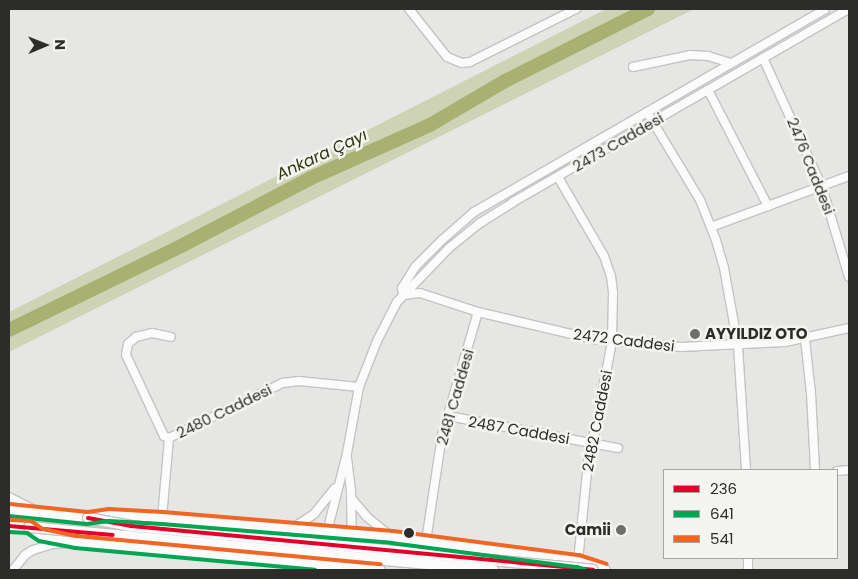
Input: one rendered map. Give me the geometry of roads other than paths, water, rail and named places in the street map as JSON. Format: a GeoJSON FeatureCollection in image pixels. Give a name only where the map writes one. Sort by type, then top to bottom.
{"type":"FeatureCollection","features":[{"type":"Feature","properties":{"kind":"main road"},"geometry":{"type":"LineString","coordinates":[[9,510],[88,518],[131,526],[593,570]]}},
{"type":"Feature","properties":{"kind":"main road"},"geometry":{"type":"LineString","coordinates":[[88,518],[109,515],[162,518],[393,537],[578,561],[605,570]]}},
{"type":"Feature","properties":{"kind":"main road"},"geometry":{"type":"LineString","coordinates":[[9,526],[493,570]]}},
{"type":"Feature","properties":{"kind":"main road"},"geometry":{"type":"LineString","coordinates":[[29,527],[42,535],[76,542],[291,562],[322,568],[380,570]]}},
{"type":"Feature","properties":{"kind":"main road"},"geometry":{"type":"LineString","coordinates":[[289,529],[300,537],[302,545],[299,554],[291,562]]}},
{"type":"Feature","properties":{"kind":"main road"},"geometry":{"type":"LineString","coordinates":[[389,570],[382,563],[381,554],[386,542],[393,537]]}},
{"type":"Feature","properties":{"kind":"street"},"geometry":{"type":"LineString","coordinates":[[409,9],[447,57],[462,63],[470,62],[576,9]]}},
{"type":"Feature","properties":{"kind":"street","name":"2473 Caddesi"},"geometry":{"type":"LineString","coordinates":[[403,295],[402,288],[415,266],[474,212],[825,9]]}},
{"type":"Feature","properties":{"kind":"street","name":"2473 Caddesi"},"geometry":{"type":"LineString","coordinates":[[322,568],[327,532],[347,453],[359,387],[377,341],[397,302],[403,295],[449,248],[472,229],[513,202],[849,9]]}},
{"type":"Feature","properties":{"kind":"street"},"geometry":{"type":"LineString","coordinates":[[633,67],[690,55],[708,56],[731,63]]}},
{"type":"Feature","properties":{"kind":"street","name":"2476 Caddesi"},"geometry":{"type":"LineString","coordinates":[[763,58],[822,187],[849,276]]}},
{"type":"Feature","properties":{"kind":"street"},"geometry":{"type":"LineString","coordinates":[[708,90],[768,206]]}},
{"type":"Feature","properties":{"kind":"street"},"geometry":{"type":"LineString","coordinates":[[647,112],[700,200],[712,227],[724,268],[738,346],[746,469]]}},
{"type":"Feature","properties":{"kind":"street"},"geometry":{"type":"LineString","coordinates":[[712,227],[849,176]]}},
{"type":"Feature","properties":{"kind":"street","name":"2482 Caddesi"},"geometry":{"type":"LineString","coordinates":[[558,177],[607,264],[613,293],[612,341],[595,432],[590,443],[578,561]]}},
{"type":"Feature","properties":{"kind":"street","name":"2472 Caddesi"},"geometry":{"type":"LineString","coordinates":[[403,295],[420,293],[478,312],[548,329],[612,341],[681,347],[738,346],[805,339],[849,328]]}},
{"type":"Feature","properties":{"kind":"street","name":"2481 Caddesi"},"geometry":{"type":"LineString","coordinates":[[426,541],[442,435],[478,312]]}},
{"type":"Feature","properties":{"kind":"street"},"geometry":{"type":"LineString","coordinates":[[169,438],[164,436],[126,355],[128,344],[136,337],[152,333],[171,337]]}},
{"type":"Feature","properties":{"kind":"street"},"geometry":{"type":"LineString","coordinates":[[805,339],[812,402],[815,469]]}},
{"type":"Feature","properties":{"kind":"street","name":"2480 Caddesi"},"geometry":{"type":"LineString","coordinates":[[162,518],[169,438],[283,383],[299,381],[359,387]]}},
{"type":"Feature","properties":{"kind":"street","name":"2487 Caddesi"},"geometry":{"type":"LineString","coordinates":[[448,416],[618,448]]}},
{"type":"Feature","properties":{"kind":"street","name":"2473 Caddesi"},"geometry":{"type":"LineString","coordinates":[[347,453],[353,533],[348,569]]}},
{"type":"Feature","properties":{"kind":"street"},"geometry":{"type":"LineString","coordinates":[[289,529],[314,514],[338,484]]}},
{"type":"Feature","properties":{"kind":"street"},"geometry":{"type":"LineString","coordinates":[[9,497],[41,513]]}},
{"type":"Feature","properties":{"kind":"street"},"geometry":{"type":"LineString","coordinates":[[351,497],[367,517],[393,537]]}},
{"type":"Feature","properties":{"kind":"street"},"geometry":{"type":"LineString","coordinates":[[13,570],[25,556],[40,547],[76,542]]}},
{"type":"Feature","properties":{"kind":"street"},"geometry":{"type":"LineString","coordinates":[[291,562],[303,570]]}},
{"type":"Feature","properties":{"kind":"waterway","name":"Ankara Çayı"},"geometry":{"type":"LineString","coordinates":[[9,330],[183,245],[311,178],[430,125],[505,81],[648,9]]}},
{"type":"Feature","properties":{"kind":"place","name":"AYYILDIZ OTO"},"geometry":{"type":"Point","coordinates":[695,334]}},
{"type":"Feature","properties":{"kind":"place","name":"Camii"},"geometry":{"type":"Point","coordinates":[621,530]}}]}
